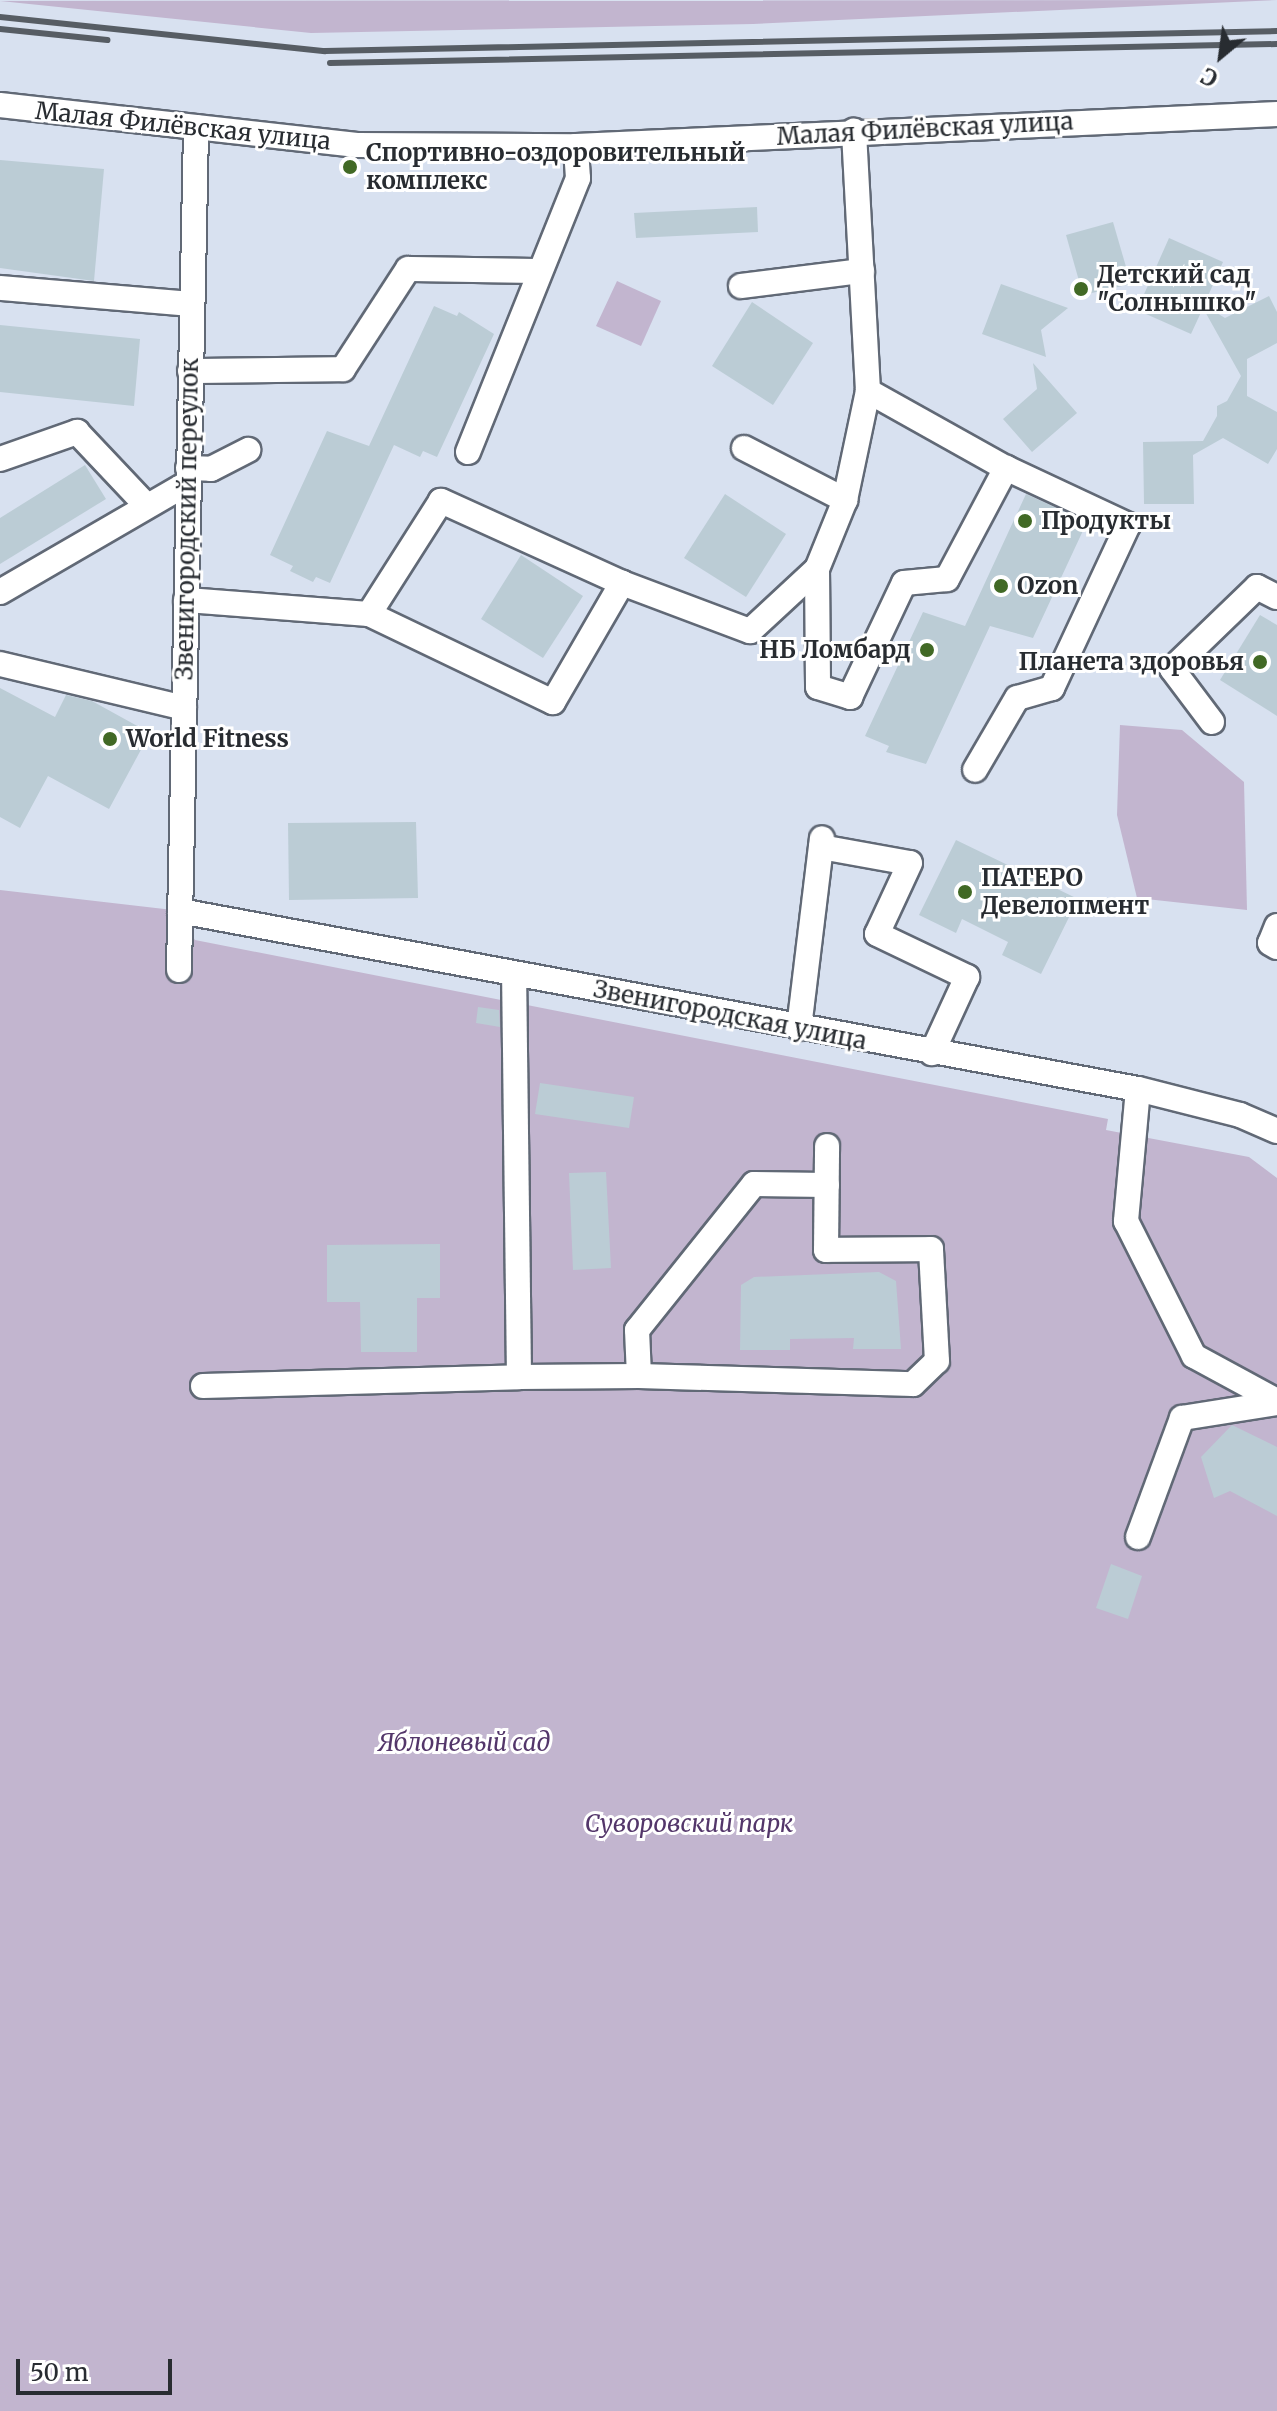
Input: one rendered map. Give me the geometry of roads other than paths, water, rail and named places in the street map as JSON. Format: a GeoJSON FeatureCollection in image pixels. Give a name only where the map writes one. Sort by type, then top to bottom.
{"type":"FeatureCollection","features":[{"type":"Feature","properties":{"kind":"street","name":"Малая Филёвская улица"},"geometry":{"type":"LineString","coordinates":[[0,105],[357,145],[576,146],[854,130],[1277,114]]}},
{"type":"Feature","properties":{"kind":"street","name":"Звенигородский переулок"},"geometry":{"type":"LineString","coordinates":[[179,970],[196,127]]}},
{"type":"Feature","properties":{"kind":"street"},"geometry":{"type":"LineString","coordinates":[[854,130],[868,391],[845,500],[817,569],[818,687],[850,697],[904,583],[947,579],[1006,468]]}},
{"type":"Feature","properties":{"kind":"street"},"geometry":{"type":"LineString","coordinates":[[468,452],[578,178],[576,146]]}},
{"type":"Feature","properties":{"kind":"street"},"geometry":{"type":"LineString","coordinates":[[190,371],[343,369],[408,269],[539,271]]}},
{"type":"Feature","properties":{"kind":"street"},"geometry":{"type":"LineString","coordinates":[[741,286],[862,271]]}},
{"type":"Feature","properties":{"kind":"street"},"geometry":{"type":"LineString","coordinates":[[0,288],[191,304]]}},
{"type":"Feature","properties":{"kind":"street"},"geometry":{"type":"LineString","coordinates":[[868,391],[1006,468],[1128,525],[1052,688],[1017,698],[975,770]]}},
{"type":"Feature","properties":{"kind":"street"},"geometry":{"type":"LineString","coordinates":[[0,459],[77,432],[146,505]]}},
{"type":"Feature","properties":{"kind":"street"},"geometry":{"type":"LineString","coordinates":[[744,448],[845,500]]}},
{"type":"Feature","properties":{"kind":"street"},"geometry":{"type":"LineString","coordinates":[[0,592],[146,505],[188,475],[211,469],[248,450]]}},
{"type":"Feature","properties":{"kind":"street"},"geometry":{"type":"LineString","coordinates":[[369,614],[441,501],[622,583],[750,631],[817,569]]}},
{"type":"Feature","properties":{"kind":"street"},"geometry":{"type":"LineString","coordinates":[[186,600],[369,614],[553,702],[622,583]]}},
{"type":"Feature","properties":{"kind":"street"},"geometry":{"type":"LineString","coordinates":[[1212,722],[1172,669],[1257,587],[1277,597]]}},
{"type":"Feature","properties":{"kind":"street"},"geometry":{"type":"LineString","coordinates":[[0,664],[184,708]]}},
{"type":"Feature","properties":{"kind":"street"},"geometry":{"type":"LineString","coordinates":[[799,1028],[821,842],[910,863],[877,934],[967,977],[932,1053]]}},
{"type":"Feature","properties":{"kind":"street","name":"Звенигородская улица"},"geometry":{"type":"LineString","coordinates":[[180,911],[1138,1089],[1240,1115],[1277,1131]]}},
{"type":"Feature","properties":{"kind":"street"},"geometry":{"type":"LineString","coordinates":[[1277,926],[1270,943],[1277,947]]}},
{"type":"Feature","properties":{"kind":"street"},"geometry":{"type":"LineString","coordinates":[[514,974],[519,1377]]}},
{"type":"Feature","properties":{"kind":"street"},"geometry":{"type":"LineString","coordinates":[[1138,1089],[1126,1221],[1194,1356],[1277,1402]]}},
{"type":"Feature","properties":{"kind":"street"},"geometry":{"type":"LineString","coordinates":[[203,1386],[639,1376],[913,1384],[937,1361],[931,1249],[826,1250],[827,1146]]}},
{"type":"Feature","properties":{"kind":"street"},"geometry":{"type":"LineString","coordinates":[[639,1376],[637,1330],[754,1184],[827,1185]]}},
{"type":"Feature","properties":{"kind":"street"},"geometry":{"type":"LineString","coordinates":[[1138,1537],[1182,1418],[1277,1402]]}},
{"type":"Feature","properties":{"kind":"railway"},"geometry":{"type":"LineString","coordinates":[[0,17],[325,51],[1277,31]]}},
{"type":"Feature","properties":{"kind":"railway"},"geometry":{"type":"LineString","coordinates":[[0,29],[107,40]]}},
{"type":"Feature","properties":{"kind":"railway"},"geometry":{"type":"LineString","coordinates":[[330,63],[1277,44]]}},
{"type":"Feature","properties":{"kind":"place","name":"Спортивно-оздоровительный комплекс"},"geometry":{"type":"Point","coordinates":[350,167]}},
{"type":"Feature","properties":{"kind":"place","name":"Детский сад \"Солнышко\""},"geometry":{"type":"Point","coordinates":[1081,289]}},
{"type":"Feature","properties":{"kind":"place","name":"Продукты"},"geometry":{"type":"Point","coordinates":[1025,521]}},
{"type":"Feature","properties":{"kind":"place","name":"Ozon"},"geometry":{"type":"Point","coordinates":[1001,586]}},
{"type":"Feature","properties":{"kind":"place","name":"НБ Ломбард"},"geometry":{"type":"Point","coordinates":[927,650]}},
{"type":"Feature","properties":{"kind":"place","name":"Планета здоровья"},"geometry":{"type":"Point","coordinates":[1260,662]}},
{"type":"Feature","properties":{"kind":"place","name":"World Fitness"},"geometry":{"type":"Point","coordinates":[110,739]}},
{"type":"Feature","properties":{"kind":"place","name":"ПАТЕРО Девелопмент"},"geometry":{"type":"Point","coordinates":[965,892]}},
{"type":"Feature","properties":{"kind":"park label","name":"Яблоневый сад"},"geometry":{"type":"Point","coordinates":[464,1743]}},
{"type":"Feature","properties":{"kind":"park label","name":"Суворовский парк"},"geometry":{"type":"Point","coordinates":[689,1824]}}]}
